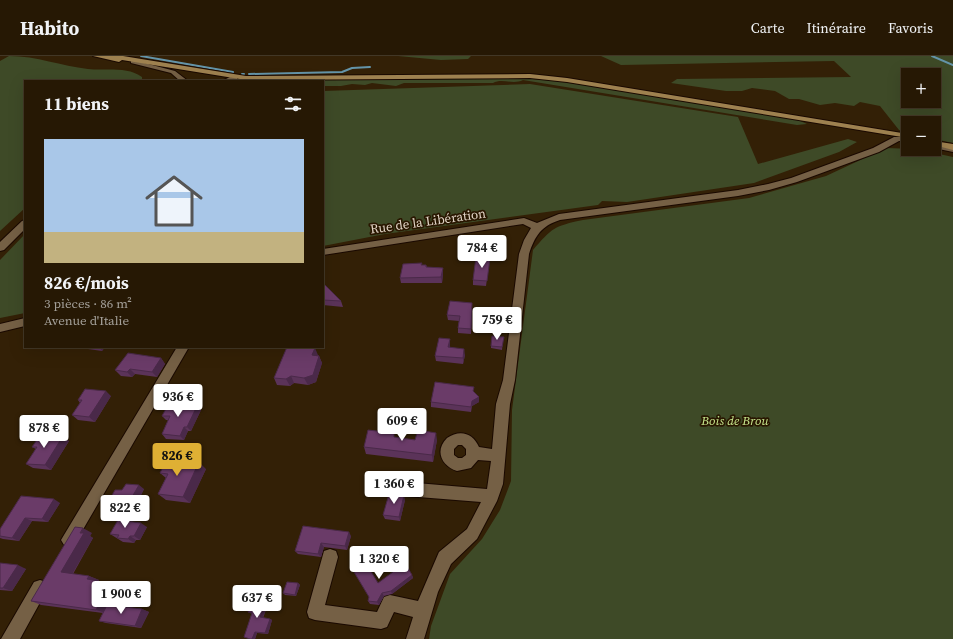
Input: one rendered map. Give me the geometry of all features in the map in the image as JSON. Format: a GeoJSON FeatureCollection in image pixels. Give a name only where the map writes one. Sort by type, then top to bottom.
{"type":"FeatureCollection","features":[{"type":"Feature","properties":{"kind":"main road"},"geometry":{"type":"LineString","coordinates":[[96,56],[234,77],[530,76],[567,80],[820,121],[901,138]]}},
{"type":"Feature","properties":{"kind":"main road"},"geometry":{"type":"LineString","coordinates":[[111,56],[234,77]]}},
{"type":"Feature","properties":{"kind":"main road"},"geometry":{"type":"LineString","coordinates":[[820,121],[901,139]]}},
{"type":"Feature","properties":{"kind":"main road"},"geometry":{"type":"LineString","coordinates":[[941,148],[953,152]]}},
{"type":"Feature","properties":{"kind":"street"},"geometry":{"type":"LineString","coordinates":[[133,62],[173,72],[179,75],[183,80]]}},
{"type":"Feature","properties":{"kind":"street"},"geometry":{"type":"LineString","coordinates":[[228,80],[234,77]]}},
{"type":"Feature","properties":{"kind":"street"},"geometry":{"type":"LineString","coordinates":[[415,639],[430,590],[444,558],[472,534],[492,496],[496,484],[503,404],[509,380],[524,254],[530,235],[537,227],[546,221],[559,217],[738,193],[769,187],[794,180],[876,150],[897,139]]}},
{"type":"Feature","properties":{"kind":"street"},"geometry":{"type":"LineString","coordinates":[[941,146],[953,148]]}},
{"type":"Feature","properties":{"kind":"street","name":"Rue de la Libération"},"geometry":{"type":"LineString","coordinates":[[324,252],[524,221],[537,227]]}},
{"type":"Feature","properties":{"kind":"street"},"geometry":{"type":"LineString","coordinates":[[0,248],[24,224]]}},
{"type":"Feature","properties":{"kind":"street"},"geometry":{"type":"LineString","coordinates":[[0,328],[24,322]]}},
{"type":"Feature","properties":{"kind":"street"},"geometry":{"type":"LineString","coordinates":[[62,551],[182,348]]}},
{"type":"Feature","properties":{"kind":"street"},"geometry":{"type":"LineString","coordinates":[[474,453],[498,456]]}},
{"type":"Feature","properties":{"kind":"street"},"geometry":{"type":"LineString","coordinates":[[393,488],[492,496]]}},
{"type":"Feature","properties":{"kind":"street"},"geometry":{"type":"LineString","coordinates":[[330,557],[315,612],[381,621],[390,603],[423,611]]}},
{"type":"Feature","properties":{"kind":"street"},"geometry":{"type":"LineString","coordinates":[[10,639],[46,578]]}},
{"type":"Feature","properties":{"kind":"green space"},"geometry":{"type":"Polygon","coordinates":[[[9,56],[19,56],[88,69],[130,71],[142,77],[142,80],[24,80],[24,209],[0,231],[0,61],[9,56]]]}},
{"type":"Feature","properties":{"kind":"green space"},"geometry":{"type":"Polygon","coordinates":[[[398,56],[471,56],[468,59],[441,60],[398,56]]]}},
{"type":"Feature","properties":{"kind":"green space"},"geometry":{"type":"Polygon","coordinates":[[[601,56],[953,56],[953,143],[941,140],[941,116],[901,116],[901,131],[880,106],[860,102],[854,106],[835,103],[820,105],[799,99],[789,99],[775,91],[752,88],[742,91],[726,91],[671,83],[677,79],[851,77],[834,61],[621,65],[601,56]]]}},
{"type":"Feature","properties":{"kind":"green space"},"geometry":{"type":"Polygon","coordinates":[[[515,78],[564,81],[798,120],[807,124],[797,125],[523,80],[515,82],[500,81],[493,83],[404,83],[396,86],[372,83],[365,85],[352,84],[341,86],[324,86],[324,80],[235,80],[515,78]]]}},
{"type":"Feature","properties":{"kind":"green space"},"geometry":{"type":"Polygon","coordinates":[[[530,84],[738,117],[758,164],[848,139],[857,142],[839,152],[754,183],[627,202],[602,201],[598,205],[385,234],[324,246],[324,91],[530,84]]]}},
{"type":"Feature","properties":{"kind":"green space","name":"Bois de Brou"},"geometry":{"type":"Polygon","coordinates":[[[886,148],[901,148],[901,156],[941,156],[941,154],[953,157],[953,639],[429,639],[431,626],[450,574],[482,539],[500,510],[511,481],[512,410],[533,250],[550,232],[559,226],[566,224],[583,220],[749,198],[826,176],[886,148]]]}},
{"type":"Feature","properties":{"kind":"green space"},"geometry":{"type":"Polygon","coordinates":[[[24,235],[24,313],[0,318],[0,260],[24,235]]]}},
{"type":"Feature","properties":{"kind":"building"},"geometry":{"type":"Polygon","coordinates":[[[476,257],[490,258],[487,281],[473,280],[476,257]]]}},
{"type":"Feature","properties":{"kind":"building"},"geometry":{"type":"Polygon","coordinates":[[[422,263],[421,265],[426,265],[426,267],[443,268],[441,277],[400,278],[403,264],[422,263]]]}},
{"type":"Feature","properties":{"kind":"building"},"geometry":{"type":"Polygon","coordinates":[[[324,284],[341,301],[324,300],[324,284]]]}},
{"type":"Feature","properties":{"kind":"building"},"geometry":{"type":"Polygon","coordinates":[[[450,301],[472,303],[471,329],[458,328],[460,316],[447,315],[450,301]]]}},
{"type":"Feature","properties":{"kind":"building"},"geometry":{"type":"Polygon","coordinates":[[[492,336],[504,337],[502,347],[491,346],[492,336]]]}},
{"type":"Feature","properties":{"kind":"building"},"geometry":{"type":"Polygon","coordinates":[[[439,338],[450,339],[448,347],[464,349],[463,358],[435,356],[439,338]]]}},
{"type":"Feature","properties":{"kind":"building"},"geometry":{"type":"Polygon","coordinates":[[[287,348],[315,348],[312,355],[319,356],[313,375],[304,378],[291,376],[286,379],[274,378],[287,348]]]}},
{"type":"Feature","properties":{"kind":"building"},"geometry":{"type":"Polygon","coordinates":[[[128,353],[161,358],[152,372],[130,369],[127,372],[115,370],[128,353]]]}},
{"type":"Feature","properties":{"kind":"building"},"geometry":{"type":"Polygon","coordinates":[[[435,382],[474,387],[473,391],[479,397],[472,401],[471,407],[431,402],[435,382]]]}},
{"type":"Feature","properties":{"kind":"building"},"geometry":{"type":"Polygon","coordinates":[[[85,389],[106,391],[89,417],[72,415],[82,400],[78,400],[85,389]]]}},
{"type":"Feature","properties":{"kind":"building"},"geometry":{"type":"Polygon","coordinates":[[[169,403],[197,406],[187,427],[184,427],[180,436],[162,434],[170,416],[162,416],[169,403]]]}},
{"type":"Feature","properties":{"kind":"building"},"geometry":{"type":"Polygon","coordinates":[[[368,430],[394,433],[394,437],[415,440],[418,430],[436,433],[432,455],[364,447],[368,430]]]}},
{"type":"Feature","properties":{"kind":"building"},"geometry":{"type":"Polygon","coordinates":[[[41,434],[63,436],[45,465],[26,464],[37,447],[32,447],[41,434]]]}},
{"type":"Feature","properties":{"kind":"building"},"geometry":{"type":"Polygon","coordinates":[[[167,459],[199,462],[183,497],[158,494],[168,474],[160,473],[167,459]]]}},
{"type":"Feature","properties":{"kind":"building"},"geometry":{"type":"Polygon","coordinates":[[[126,484],[139,485],[132,497],[125,496],[121,505],[107,504],[115,490],[122,490],[126,484]]]}},
{"type":"Feature","properties":{"kind":"building"},"geometry":{"type":"Polygon","coordinates":[[[389,494],[404,495],[399,517],[383,515],[389,494]]]}},
{"type":"Feature","properties":{"kind":"building"},"geometry":{"type":"Polygon","coordinates":[[[21,496],[54,499],[42,519],[25,518],[12,538],[0,536],[0,529],[21,496]]]}},
{"type":"Feature","properties":{"kind":"building"},"geometry":{"type":"Polygon","coordinates":[[[118,520],[141,523],[134,536],[130,536],[128,539],[117,538],[119,535],[110,534],[118,520]]]}},
{"type":"Feature","properties":{"kind":"building"},"geometry":{"type":"Polygon","coordinates":[[[303,526],[349,532],[345,546],[321,543],[318,554],[295,551],[303,526]]]}},
{"type":"Feature","properties":{"kind":"building"},"geometry":{"type":"Polygon","coordinates":[[[75,527],[83,528],[80,533],[84,533],[61,572],[89,576],[87,579],[99,581],[95,589],[107,590],[96,610],[31,601],[75,527]]]}},
{"type":"Feature","properties":{"kind":"building"},"geometry":{"type":"Polygon","coordinates":[[[363,558],[378,583],[405,563],[412,575],[391,591],[382,593],[377,602],[368,601],[369,597],[351,567],[363,558]]]}},
{"type":"Feature","properties":{"kind":"building"},"geometry":{"type":"Polygon","coordinates":[[[0,563],[18,565],[3,588],[0,588],[0,563]]]}},
{"type":"Feature","properties":{"kind":"building"},"geometry":{"type":"Polygon","coordinates":[[[287,582],[298,583],[295,595],[283,593],[287,582]]]}},
{"type":"Feature","properties":{"kind":"building"},"geometry":{"type":"Polygon","coordinates":[[[254,598],[267,601],[260,617],[270,619],[265,633],[255,632],[252,639],[250,639],[244,637],[252,613],[248,612],[254,598]]]}},
{"type":"Feature","properties":{"kind":"building"},"geometry":{"type":"Polygon","coordinates":[[[107,605],[142,609],[135,626],[99,621],[107,605]]]}},
{"type":"Feature","properties":{"kind":"waterway"},"geometry":{"type":"LineString","coordinates":[[141,56],[233,72]]}},
{"type":"Feature","properties":{"kind":"waterway"},"geometry":{"type":"LineString","coordinates":[[932,56],[953,65]]}},
{"type":"Feature","properties":{"kind":"waterway"},"geometry":{"type":"LineString","coordinates":[[249,74],[342,72],[352,68],[370,67]]}}]}
